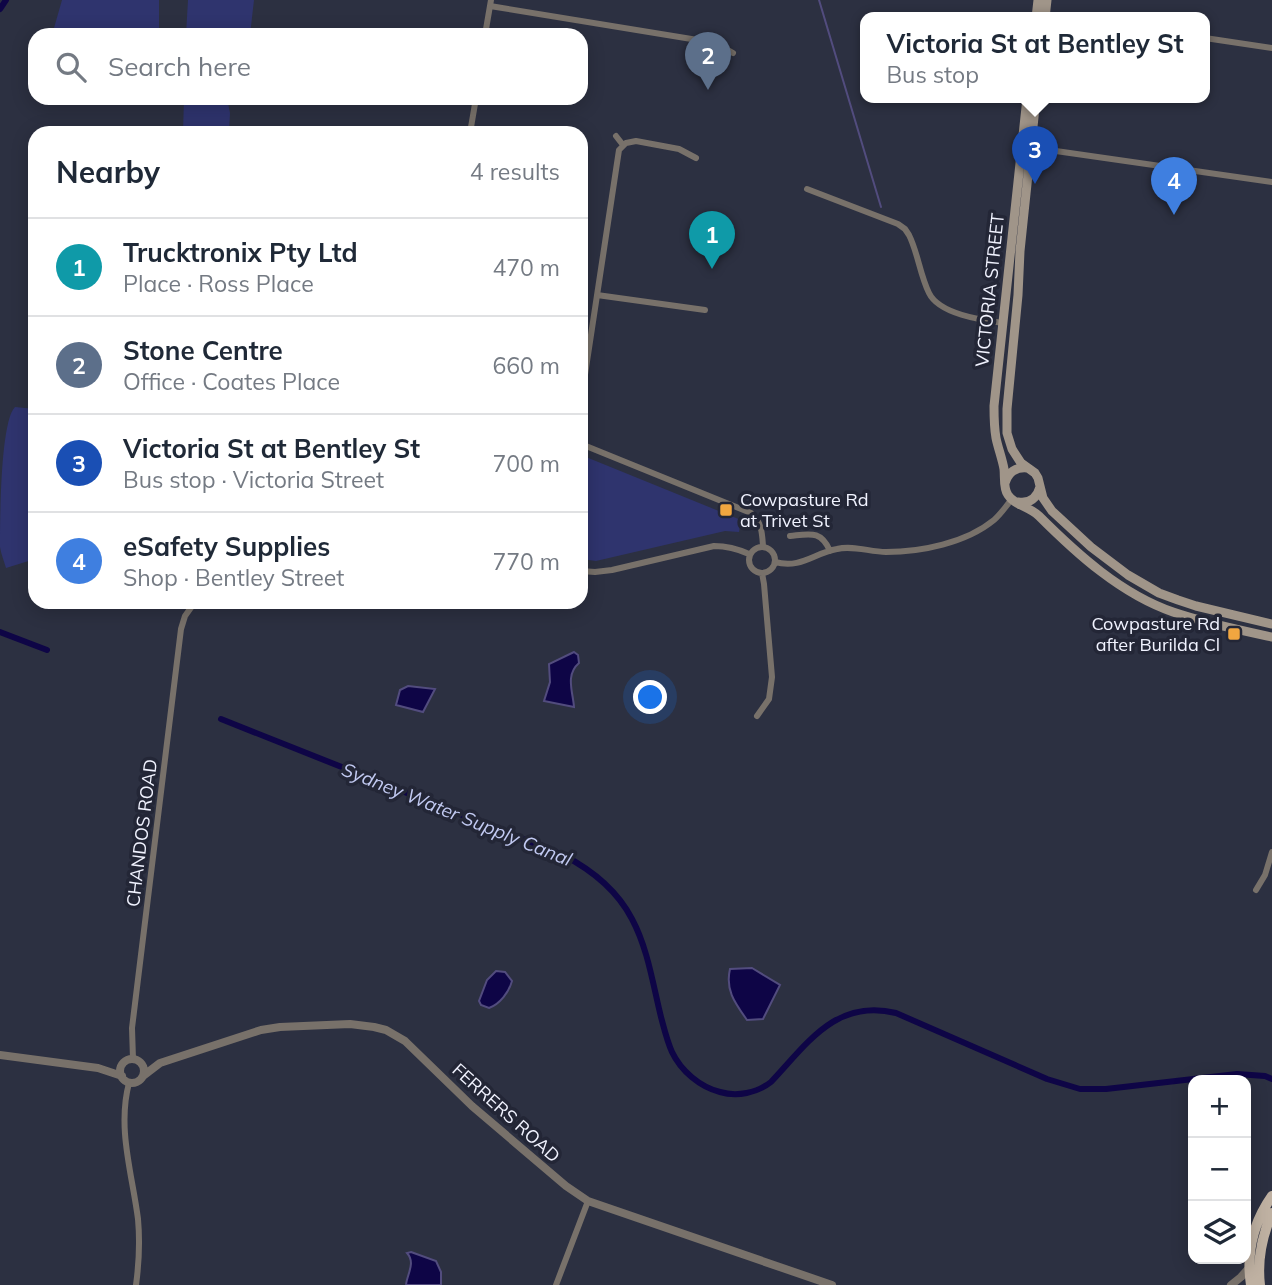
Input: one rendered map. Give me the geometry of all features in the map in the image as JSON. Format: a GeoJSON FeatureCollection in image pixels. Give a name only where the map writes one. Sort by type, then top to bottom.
{"type":"FeatureCollection","features":[{"type":"Feature","properties":{"kind":"main road","name":"VICTORIA STREET"},"geometry":{"type":"LineString","coordinates":[[1027,103],[1018,295],[1006,422],[1012,449],[1027,468]]}},
{"type":"Feature","properties":{"kind":"main road","name":"VICTORIA STREET"},"geometry":{"type":"LineString","coordinates":[[1005,484],[994,418],[1003,323],[1026,147],[1035,103]]}},
{"type":"Feature","properties":{"kind":"main road"},"geometry":{"type":"LineString","coordinates":[[1272,624],[1196,606],[1143,585],[1110,563],[1052,511],[1043,498],[1035,473],[1027,468],[1017,468],[1009,474],[1005,484],[1006,491],[1014,501],[1034,512],[1103,573],[1143,598],[1179,614],[1272,637]]}},
{"type":"Feature","properties":{"kind":"main road"},"geometry":{"type":"LineString","coordinates":[[1014,501],[1027,503],[1039,492],[1040,487]]}},
{"type":"Feature","properties":{"kind":"main road"},"geometry":{"type":"LineString","coordinates":[[1256,1285],[1249,1268],[1253,1234],[1272,1196]]}},
{"type":"Feature","properties":{"kind":"main road"},"geometry":{"type":"LineString","coordinates":[[1256,1285],[1263,1236],[1272,1213]]}},
{"type":"Feature","properties":{"kind":"street"},"geometry":{"type":"LineString","coordinates":[[486,28],[490,3],[716,43],[733,53]]}},
{"type":"Feature","properties":{"kind":"street"},"geometry":{"type":"LineString","coordinates":[[1210,39],[1272,48]]}},
{"type":"Feature","properties":{"kind":"street"},"geometry":{"type":"LineString","coordinates":[[471,126],[475,105]]}},
{"type":"Feature","properties":{"kind":"street"},"geometry":{"type":"LineString","coordinates":[[615,136],[623,145]]}},
{"type":"Feature","properties":{"kind":"street"},"geometry":{"type":"LineString","coordinates":[[588,355],[619,150],[623,145],[636,141],[672,147],[696,158]]}},
{"type":"Feature","properties":{"kind":"street"},"geometry":{"type":"LineString","coordinates":[[1026,147],[1272,182]]}},
{"type":"Feature","properties":{"kind":"street"},"geometry":{"type":"LineString","coordinates":[[807,189],[898,224],[909,235],[928,292],[937,304],[976,320],[1003,323]]}},
{"type":"Feature","properties":{"kind":"street"},"geometry":{"type":"LineString","coordinates":[[597,295],[705,310]]}},
{"type":"Feature","properties":{"kind":"street"},"geometry":{"type":"LineString","coordinates":[[588,446],[751,513],[761,525],[763,546]]}},
{"type":"Feature","properties":{"kind":"street"},"geometry":{"type":"LineString","coordinates":[[775,562],[784,565],[798,564],[836,549],[887,552],[941,544],[984,526],[1014,501]]}},
{"type":"Feature","properties":{"kind":"street"},"geometry":{"type":"LineString","coordinates":[[790,536],[818,536],[825,541],[830,551]]}},
{"type":"Feature","properties":{"kind":"street"},"geometry":{"type":"LineString","coordinates":[[588,572],[612,570],[714,546],[749,554]]}},
{"type":"Feature","properties":{"kind":"street"},"geometry":{"type":"LineString","coordinates":[[763,546],[774,553],[775,562],[770,570],[757,572],[750,566],[749,554],[755,548],[763,546]]}},
{"type":"Feature","properties":{"kind":"street"},"geometry":{"type":"LineString","coordinates":[[757,716],[768,699],[772,677],[762,573]]}},
{"type":"Feature","properties":{"kind":"street","name":"CHANDOS ROAD"},"geometry":{"type":"LineString","coordinates":[[132,1062],[134,1015],[181,629],[190,609]]}},
{"type":"Feature","properties":{"kind":"street"},"geometry":{"type":"LineString","coordinates":[[1256,890],[1265,875],[1272,852]]}},
{"type":"Feature","properties":{"kind":"street","name":"FERRERS ROAD"},"geometry":{"type":"LineString","coordinates":[[143,1076],[160,1063],[271,1028],[350,1024],[386,1030],[405,1041],[472,1106],[566,1186],[588,1200],[832,1285]]}},
{"type":"Feature","properties":{"kind":"street","name":"FERRERS ROAD"},"geometry":{"type":"LineString","coordinates":[[0,1055],[98,1068],[121,1076]]}},
{"type":"Feature","properties":{"kind":"street"},"geometry":{"type":"LineString","coordinates":[[132,1062],[144,1069],[143,1076],[136,1083],[129,1083],[121,1076],[121,1069],[132,1062]]}},
{"type":"Feature","properties":{"kind":"street","name":"FERRERS ROAD"},"geometry":{"type":"LineString","coordinates":[[98,1068],[132,1062],[160,1063]]}},
{"type":"Feature","properties":{"kind":"street"},"geometry":{"type":"LineString","coordinates":[[129,1083],[124,1122],[139,1230],[140,1251],[136,1285]]}},
{"type":"Feature","properties":{"kind":"street"},"geometry":{"type":"LineString","coordinates":[[556,1285],[588,1200]]}},
{"type":"Feature","properties":{"kind":"street"},"geometry":{"type":"LineString","coordinates":[[1231,1285],[1249,1268]]}},
{"type":"Feature","properties":{"kind":"shaded area"},"geometry":{"type":"Polygon","coordinates":[[[62,0],[159,0],[159,28],[54,28],[62,0]]]}},
{"type":"Feature","properties":{"kind":"shaded area"},"geometry":{"type":"Polygon","coordinates":[[[188,0],[254,0],[251,28],[186,28],[188,0]]]}},
{"type":"Feature","properties":{"kind":"shaded area"},"geometry":{"type":"Polygon","coordinates":[[[184,105],[228,105],[229,126],[183,126],[184,105]]]}},
{"type":"Feature","properties":{"kind":"shaded area"},"geometry":{"type":"Polygon","coordinates":[[[15,407],[28,408],[28,561],[6,568],[0,547],[0,517],[4,452],[10,416],[15,407]]]}},
{"type":"Feature","properties":{"kind":"shaded area"},"geometry":{"type":"Polygon","coordinates":[[[588,458],[741,520],[739,532],[725,531],[596,561],[588,560],[588,458]]]}},
{"type":"Feature","properties":{"kind":"shaded area"},"geometry":{"type":"Polygon","coordinates":[[[574,652],[578,655],[579,663],[571,678],[574,707],[544,701],[550,682],[549,664],[574,652]]]}},
{"type":"Feature","properties":{"kind":"shaded area"},"geometry":{"type":"Polygon","coordinates":[[[408,686],[435,689],[423,712],[396,705],[400,690],[408,686]]]}},
{"type":"Feature","properties":{"kind":"shaded area"},"geometry":{"type":"Polygon","coordinates":[[[752,968],[780,985],[763,1019],[747,1020],[732,996],[729,977],[730,969],[752,968]]]}},
{"type":"Feature","properties":{"kind":"shaded area"},"geometry":{"type":"Polygon","coordinates":[[[496,971],[505,972],[512,981],[503,997],[489,1008],[481,1005],[479,1001],[487,980],[496,971]]]}},
{"type":"Feature","properties":{"kind":"shaded area"},"geometry":{"type":"Polygon","coordinates":[[[407,1253],[436,1261],[441,1272],[441,1285],[406,1285],[411,1265],[407,1253]]]}},
{"type":"Feature","properties":{"kind":"waterway"},"geometry":{"type":"LineString","coordinates":[[0,9],[6,0]]}},
{"type":"Feature","properties":{"kind":"waterway"},"geometry":{"type":"LineString","coordinates":[[819,0],[881,207]]}},
{"type":"Feature","properties":{"kind":"waterway","name":"Sydney Water Supply Canal"},"geometry":{"type":"LineString","coordinates":[[0,632],[47,650]]}},
{"type":"Feature","properties":{"kind":"waterway","name":"Sydney Water Supply Canal"},"geometry":{"type":"LineString","coordinates":[[221,719],[563,855],[594,874],[619,899],[638,931],[670,1048],[676,1059],[692,1077],[713,1090],[733,1094],[760,1089],[771,1082],[824,1028],[856,1012],[875,1010],[896,1013],[1047,1079],[1080,1089],[1106,1089],[1237,1074],[1272,1079]]}},
{"type":"Feature","properties":{"kind":"place","name":"Stone Centre"},"geometry":{"type":"Point","coordinates":[708,90]}},
{"type":"Feature","properties":{"kind":"place","name":"Victoria St at Bentley St"},"geometry":{"type":"Point","coordinates":[1035,184]}},
{"type":"Feature","properties":{"kind":"place","name":"eSafety Supplies"},"geometry":{"type":"Point","coordinates":[1174,215]}},
{"type":"Feature","properties":{"kind":"place","name":"Trucktronix Pty Ltd"},"geometry":{"type":"Point","coordinates":[712,269]}},
{"type":"Feature","properties":{"kind":"place","name":"Cowpasture Rd at Trivet St"},"geometry":{"type":"Point","coordinates":[726,510]}},
{"type":"Feature","properties":{"kind":"place","name":"Cowpasture Rd after Burilda Cl"},"geometry":{"type":"Point","coordinates":[1234,634]}}]}
